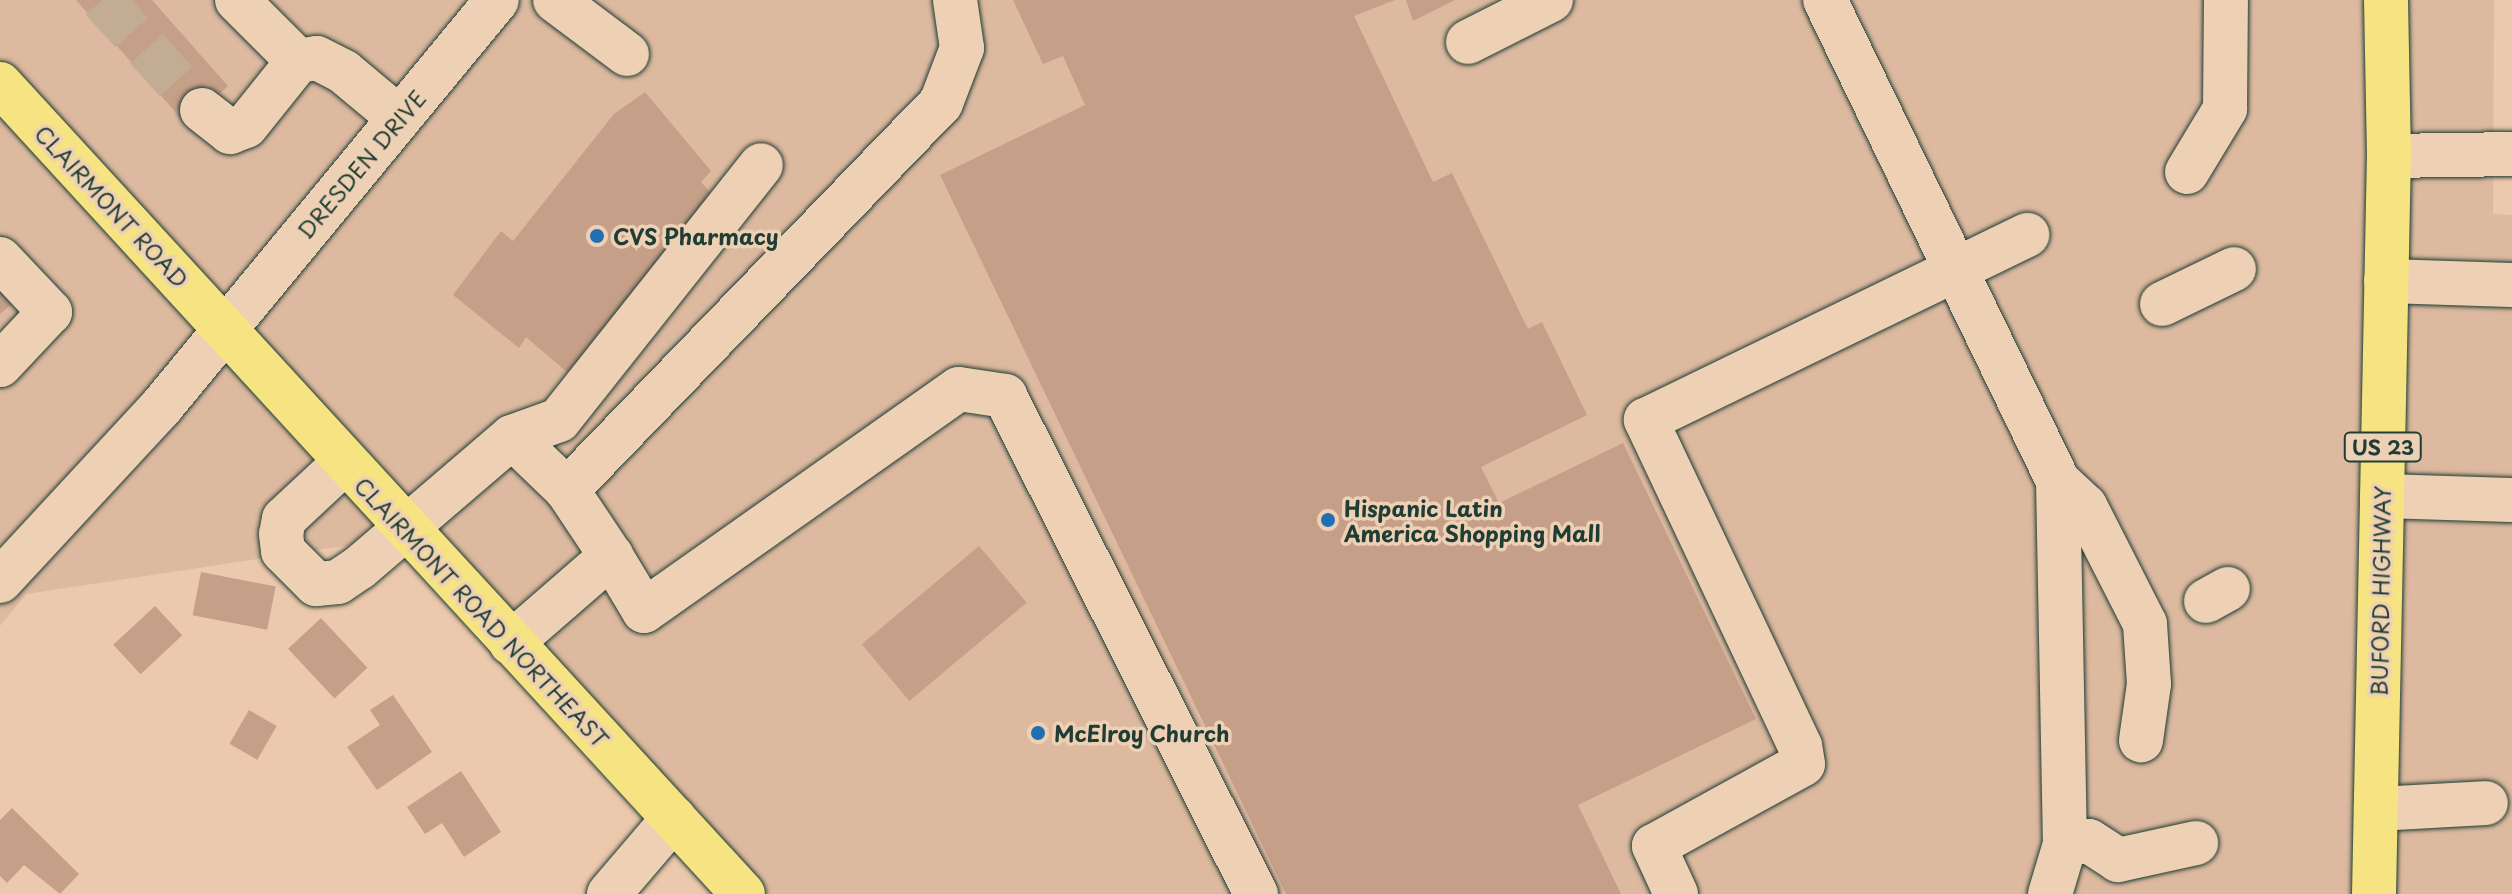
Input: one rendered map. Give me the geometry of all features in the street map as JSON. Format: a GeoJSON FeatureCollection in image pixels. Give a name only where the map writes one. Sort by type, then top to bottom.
{"type":"FeatureCollection","features":[{"type":"Feature","properties":{"kind":"main road","name":"BUFORD HIGHWAY"},"geometry":{"type":"LineString","coordinates":[[2374,894],[2389,156],[2386,0]]}},
{"type":"Feature","properties":{"kind":"main road","name":"CLAIRMONT ROAD"},"geometry":{"type":"LineString","coordinates":[[0,84],[224,327]]}},
{"type":"Feature","properties":{"kind":"main road","name":"CLAIRMONT ROAD NORTHEAST"},"geometry":{"type":"LineString","coordinates":[[224,327],[407,532],[743,894]]}},
{"type":"Feature","properties":{"kind":"street"},"geometry":{"type":"LineString","coordinates":[[237,0],[298,61]]}},
{"type":"Feature","properties":{"kind":"street","name":"DRESDEN DRIVE"},"geometry":{"type":"LineString","coordinates":[[4,569],[162,406],[224,327],[497,0]]}},
{"type":"Feature","properties":{"kind":"street"},"geometry":{"type":"LineString","coordinates":[[555,0],[627,54]]}},
{"type":"Feature","properties":{"kind":"street"},"geometry":{"type":"LineString","coordinates":[[567,490],[941,103],[962,48],[955,0]]}},
{"type":"Feature","properties":{"kind":"street"},"geometry":{"type":"LineString","coordinates":[[1468,42],[1551,0]]}},
{"type":"Feature","properties":{"kind":"street"},"geometry":{"type":"LineString","coordinates":[[1825,0],[2058,481],[2085,506],[2145,624],[2149,684],[2141,740]]}},
{"type":"Feature","properties":{"kind":"street"},"geometry":{"type":"LineString","coordinates":[[2187,172],[2225,109],[2226,0]]}},
{"type":"Feature","properties":{"kind":"street"},"geometry":{"type":"LineString","coordinates":[[202,110],[230,132],[246,126],[298,61],[317,58],[344,72],[399,118]]}},
{"type":"Feature","properties":{"kind":"street"},"geometry":{"type":"LineString","coordinates":[[2389,156],[2512,154]]}},
{"type":"Feature","properties":{"kind":"street"},"geometry":{"type":"LineString","coordinates":[[344,463],[284,519],[283,551],[316,584],[338,582],[407,532],[512,437],[559,420],[761,165]]}},
{"type":"Feature","properties":{"kind":"street"},"geometry":{"type":"LineString","coordinates":[[1676,894],[1654,846],[1803,764],[1800,746],[1646,420],[2027,235]]}},
{"type":"Feature","properties":{"kind":"street"},"geometry":{"type":"LineString","coordinates":[[0,259],[50,312],[0,365]]}},
{"type":"Feature","properties":{"kind":"street"},"geometry":{"type":"LineString","coordinates":[[2162,304],[2234,269]]}},
{"type":"Feature","properties":{"kind":"street"},"geometry":{"type":"LineString","coordinates":[[2386,281],[2512,285]]}},
{"type":"Feature","properties":{"kind":"street"},"geometry":{"type":"LineString","coordinates":[[512,437],[567,490],[644,611],[959,389],[1005,396],[1256,894]]}},
{"type":"Feature","properties":{"kind":"street"},"geometry":{"type":"LineString","coordinates":[[2050,894],[2065,844],[2058,481]]}},
{"type":"Feature","properties":{"kind":"street"},"geometry":{"type":"LineString","coordinates":[[2382,496],[2512,500]]}},
{"type":"Feature","properties":{"kind":"street"},"geometry":{"type":"LineString","coordinates":[[511,643],[611,556]]}},
{"type":"Feature","properties":{"kind":"street"},"geometry":{"type":"LineString","coordinates":[[2376,809],[2486,803]]}},
{"type":"Feature","properties":{"kind":"street"},"geometry":{"type":"LineString","coordinates":[[609,894],[674,818]]}},
{"type":"Feature","properties":{"kind":"street"},"geometry":{"type":"LineString","coordinates":[[2065,844],[2089,841],[2118,860],[2196,843]]}},
{"type":"Feature","properties":{"kind":"shaded area"},"geometry":{"type":"Polygon","coordinates":[[[0,0],[2494,0],[2493,214],[2512,215],[2512,894],[728,894],[397,538],[26,594],[0,626],[0,0]]]}},
{"type":"Feature","properties":{"kind":"building"},"geometry":{"type":"Polygon","coordinates":[[[76,0],[152,0],[228,86],[186,124],[76,0]]]}},
{"type":"Feature","properties":{"kind":"building"},"geometry":{"type":"Polygon","coordinates":[[[1013,0],[1395,0],[1354,16],[1433,182],[1452,173],[1528,329],[1542,322],[1587,415],[1481,467],[1499,503],[1623,443],[1756,719],[1578,805],[1621,894],[1286,894],[940,175],[1085,105],[1063,56],[1043,64],[1013,0]]]}},
{"type":"Feature","properties":{"kind":"building"},"geometry":{"type":"Polygon","coordinates":[[[1406,0],[1455,0],[1413,21],[1406,0]]]}},
{"type":"Feature","properties":{"kind":"building","name":"CVS Pharmacy"},"geometry":{"type":"Polygon","coordinates":[[[645,92],[711,171],[701,182],[711,193],[568,373],[526,337],[519,348],[453,295],[501,231],[513,241],[614,114],[645,92]]]}},
{"type":"Feature","properties":{"kind":"building"},"geometry":{"type":"Polygon","coordinates":[[[0,291],[12,304],[0,314],[0,291]]]}},
{"type":"Feature","properties":{"kind":"building"},"geometry":{"type":"Polygon","coordinates":[[[979,546],[1027,603],[909,701],[862,644],[979,546]]]}},
{"type":"Feature","properties":{"kind":"building"},"geometry":{"type":"Polygon","coordinates":[[[201,572],[276,587],[267,630],[193,615],[201,572]]]}},
{"type":"Feature","properties":{"kind":"building"},"geometry":{"type":"Polygon","coordinates":[[[155,606],[182,635],[141,674],[113,645],[155,606]]]}},
{"type":"Feature","properties":{"kind":"building"},"geometry":{"type":"Polygon","coordinates":[[[321,618],[367,668],[334,698],[288,649],[321,618]]]}},
{"type":"Feature","properties":{"kind":"building"},"geometry":{"type":"Polygon","coordinates":[[[393,695],[432,752],[377,790],[347,747],[380,725],[370,710],[393,695]]]}},
{"type":"Feature","properties":{"kind":"building"},"geometry":{"type":"Polygon","coordinates":[[[249,710],[277,726],[257,760],[230,744],[249,710]]]}},
{"type":"Feature","properties":{"kind":"building"},"geometry":{"type":"Polygon","coordinates":[[[461,771],[501,832],[464,857],[442,823],[425,834],[407,807],[461,771]]]}},
{"type":"Feature","properties":{"kind":"building"},"geometry":{"type":"Polygon","coordinates":[[[12,808],[79,874],[60,894],[24,865],[7,883],[0,876],[0,820],[12,808]]]}},
{"type":"Feature","properties":{"kind":"tunnel"},"geometry":{"type":"LineString","coordinates":[[102,0],[202,110]]}},
{"type":"Feature","properties":{"kind":"place","name":"CVS Pharmacy"},"geometry":{"type":"Point","coordinates":[597,236]}},
{"type":"Feature","properties":{"kind":"place","name":"Hispanic Latin America Shopping Mall"},"geometry":{"type":"Point","coordinates":[1328,520]}},
{"type":"Feature","properties":{"kind":"place","name":"McElroy Church"},"geometry":{"type":"Point","coordinates":[1038,733]}}]}
